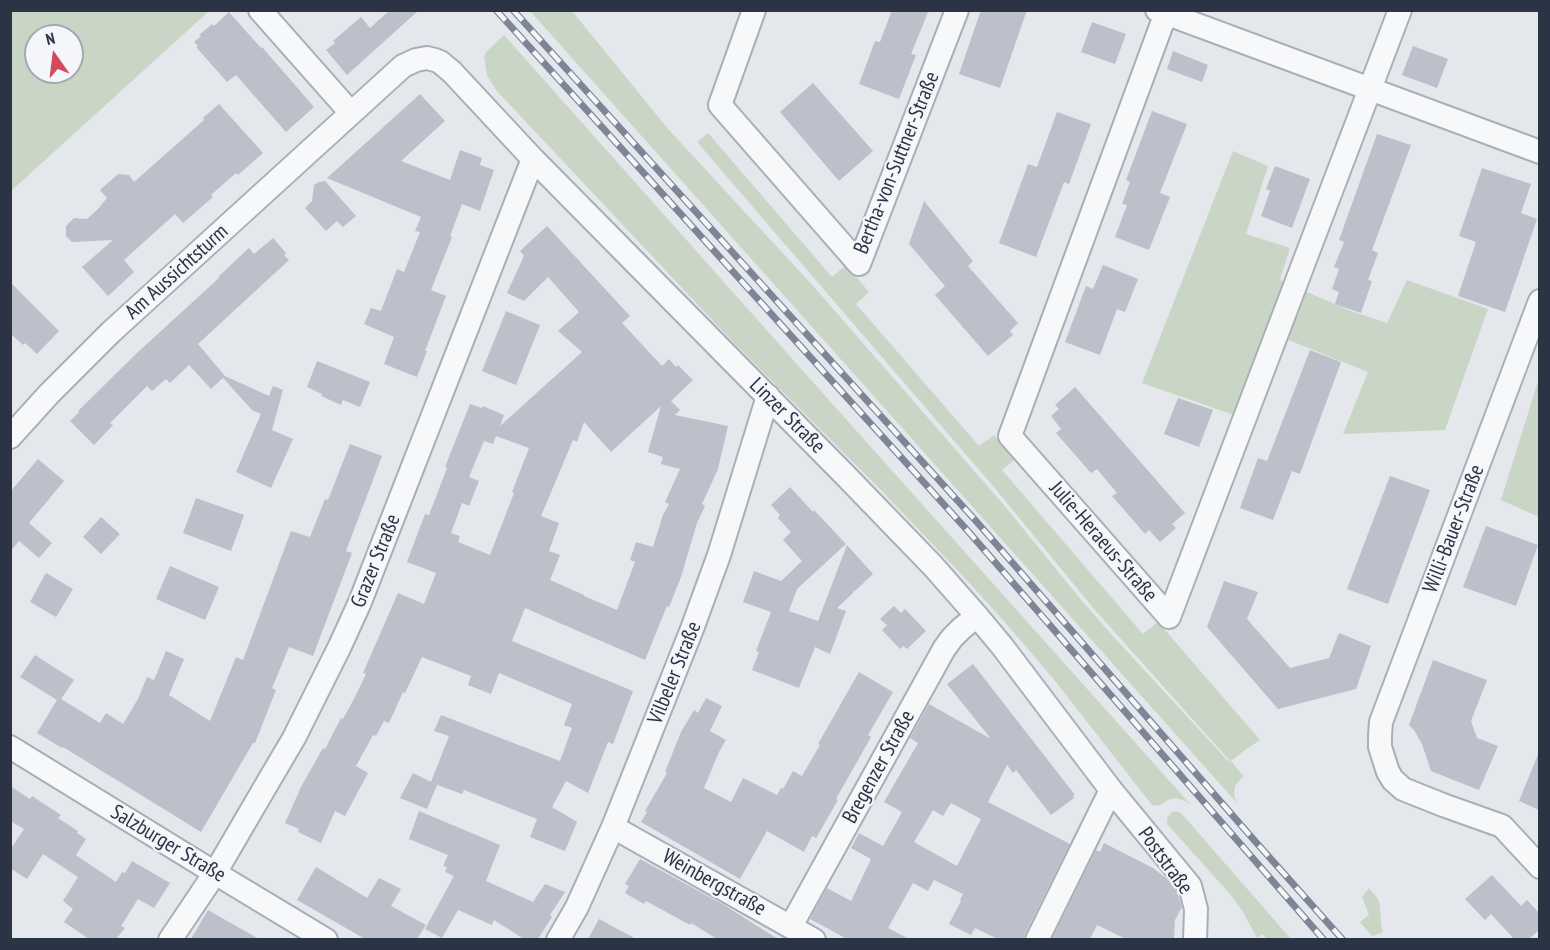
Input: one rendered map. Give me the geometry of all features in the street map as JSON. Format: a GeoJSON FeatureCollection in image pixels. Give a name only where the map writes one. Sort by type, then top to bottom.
{"type":"FeatureCollection","features":[{"type":"Feature","properties":{"kind":"street"},"geometry":{"type":"LineString","coordinates":[[260,10],[351,113]]}},
{"type":"Feature","properties":{"kind":"street","name":"Bertha-von-Suttner-Straße"},"geometry":{"type":"LineString","coordinates":[[754,10],[720,105],[859,264],[957,10]]}},
{"type":"Feature","properties":{"kind":"street"},"geometry":{"type":"LineString","coordinates":[[1370,90],[1400,10]]}},
{"type":"Feature","properties":{"kind":"street"},"geometry":{"type":"LineString","coordinates":[[1163,12],[1539,152]]}},
{"type":"Feature","properties":{"kind":"street","name":"Julie-Heraeus-Straße"},"geometry":{"type":"LineString","coordinates":[[1163,12],[1010,436],[1169,617],[1370,90]]}},
{"type":"Feature","properties":{"kind":"street","name":"Am Aussichtsturm"},"geometry":{"type":"LineString","coordinates":[[10,437],[111,332],[403,66],[427,58],[440,62]]}},
{"type":"Feature","properties":{"kind":"street","name":"Linzer Straße"},"geometry":{"type":"LineString","coordinates":[[440,62],[903,534],[1002,646],[1111,790]]}},
{"type":"Feature","properties":{"kind":"street","name":"Grazer Straße"},"geometry":{"type":"LineString","coordinates":[[170,939],[215,873],[294,738],[336,655],[360,602],[533,159]]}},
{"type":"Feature","properties":{"kind":"street","name":"Willi-Bauer-Straße"},"geometry":{"type":"LineString","coordinates":[[1539,301],[1382,722],[1380,735],[1380,747],[1388,772],[1403,789],[1502,826],[1539,867]]}},
{"type":"Feature","properties":{"kind":"street","name":"Vilbeler Straße"},"geometry":{"type":"LineString","coordinates":[[558,939],[577,907],[613,827],[707,591],[768,396]]}},
{"type":"Feature","properties":{"kind":"street","name":"Bregenzer Straße"},"geometry":{"type":"LineString","coordinates":[[791,926],[944,649],[962,628],[977,616]]}},
{"type":"Feature","properties":{"kind":"street","name":"Salzburger Straße"},"geometry":{"type":"LineString","coordinates":[[10,747],[326,939]]}},
{"type":"Feature","properties":{"kind":"street"},"geometry":{"type":"LineString","coordinates":[[1037,939],[1111,790]]}},
{"type":"Feature","properties":{"kind":"street","name":"Poststraße"},"geometry":{"type":"LineString","coordinates":[[1111,790],[1190,886],[1196,909],[1195,939]]}},
{"type":"Feature","properties":{"kind":"street","name":"Weinbergstraße"},"geometry":{"type":"LineString","coordinates":[[613,827],[814,939]]}},
{"type":"Feature","properties":{"kind":"green space"},"geometry":{"type":"Polygon","coordinates":[[[11,10],[209,11],[11,191],[11,10]]]}},
{"type":"Feature","properties":{"kind":"green space"},"geometry":{"type":"Polygon","coordinates":[[[530,11],[572,11],[669,130],[815,288],[1003,504],[1082,601],[1229,762],[1095,610],[993,486],[697,142],[708,133],[832,277],[846,265],[869,292],[856,304],[979,446],[994,435],[1015,459],[1002,470],[1143,634],[1158,622],[1260,740],[1231,761],[1243,776],[1235,786],[1234,795],[1237,803],[530,11]]]}},
{"type":"Feature","properties":{"kind":"green space"},"geometry":{"type":"Polygon","coordinates":[[[504,35],[1191,805],[1176,798],[1158,806],[1152,805],[1052,677],[962,575],[731,340],[496,90],[487,75],[484,57],[486,52],[504,35]]]}},
{"type":"Feature","properties":{"kind":"green space"},"geometry":{"type":"Polygon","coordinates":[[[1233,151],[1268,166],[1246,234],[1290,248],[1280,280],[1348,310],[1387,323],[1407,280],[1488,309],[1445,430],[1343,434],[1368,372],[1271,333],[1237,416],[1142,383],[1233,151]]]}},
{"type":"Feature","properties":{"kind":"green space"},"geometry":{"type":"Polygon","coordinates":[[[1539,378],[1540,517],[1501,500],[1539,378]]]}},
{"type":"Feature","properties":{"kind":"green space"},"geometry":{"type":"Polygon","coordinates":[[[1176,811],[1181,813],[1291,939],[1267,939],[1262,934],[1257,938],[1230,894],[1167,824],[1167,818],[1176,811]]]}},
{"type":"Feature","properties":{"kind":"green space"},"geometry":{"type":"Polygon","coordinates":[[[1369,888],[1380,905],[1383,932],[1372,936],[1360,922],[1369,915],[1362,897],[1369,888]]]}},
{"type":"Feature","properties":{"kind":"building"},"geometry":{"type":"Polygon","coordinates":[[[390,10],[419,10],[347,75],[326,50],[361,17],[370,28],[390,10]]]}},
{"type":"Feature","properties":{"kind":"building"},"geometry":{"type":"Polygon","coordinates":[[[892,10],[929,10],[911,54],[916,55],[899,99],[859,84],[875,41],[880,42],[892,10]]]}},
{"type":"Feature","properties":{"kind":"building"},"geometry":{"type":"Polygon","coordinates":[[[981,10],[1027,10],[1000,88],[959,74],[981,10]]]}},
{"type":"Feature","properties":{"kind":"building"},"geometry":{"type":"Polygon","coordinates":[[[229,12],[314,107],[286,132],[236,75],[227,82],[196,47],[198,46],[194,42],[201,36],[199,35],[212,24],[214,26],[229,12]]]}},
{"type":"Feature","properties":{"kind":"building"},"geometry":{"type":"Polygon","coordinates":[[[1092,22],[1126,34],[1115,64],[1081,52],[1092,22]]]}},
{"type":"Feature","properties":{"kind":"building"},"geometry":{"type":"Polygon","coordinates":[[[1413,46],[1448,59],[1437,88],[1402,75],[1413,46]]]}},
{"type":"Feature","properties":{"kind":"building"},"geometry":{"type":"Polygon","coordinates":[[[1173,51],[1208,65],[1202,82],[1167,69],[1173,51]]]}},
{"type":"Feature","properties":{"kind":"building"},"geometry":{"type":"Polygon","coordinates":[[[813,83],[873,151],[839,181],[780,112],[813,83]]]}},
{"type":"Feature","properties":{"kind":"building"},"geometry":{"type":"Polygon","coordinates":[[[420,94],[445,121],[401,161],[450,180],[460,150],[482,158],[480,165],[494,170],[480,211],[462,204],[450,236],[452,237],[431,290],[446,296],[417,377],[384,364],[394,337],[364,324],[371,308],[381,311],[397,269],[404,272],[420,232],[415,231],[421,217],[327,178],[420,94]]]}},
{"type":"Feature","properties":{"kind":"building"},"geometry":{"type":"Polygon","coordinates":[[[219,104],[263,153],[238,175],[236,173],[183,223],[175,214],[124,260],[134,272],[108,296],[82,267],[113,240],[72,242],[66,236],[66,226],[74,218],[87,219],[98,209],[107,198],[100,190],[118,174],[129,175],[134,182],[219,104]]]}},
{"type":"Feature","properties":{"kind":"building"},"geometry":{"type":"Polygon","coordinates":[[[1152,111],[1187,124],[1160,193],[1170,197],[1149,250],[1115,237],[1127,205],[1122,204],[1130,182],[1126,180],[1152,111]]]}},
{"type":"Feature","properties":{"kind":"building"},"geometry":{"type":"Polygon","coordinates":[[[1057,112],[1091,124],[1069,184],[1064,182],[1036,257],[999,243],[1028,164],[1037,167],[1057,112]]]}},
{"type":"Feature","properties":{"kind":"building"},"geometry":{"type":"Polygon","coordinates":[[[1377,134],[1411,145],[1372,250],[1378,253],[1368,280],[1372,281],[1361,313],[1335,304],[1339,292],[1332,289],[1339,269],[1334,267],[1344,242],[1339,240],[1377,134]]]}},
{"type":"Feature","properties":{"kind":"building"},"geometry":{"type":"Polygon","coordinates":[[[1275,166],[1310,179],[1292,228],[1261,216],[1270,191],[1266,189],[1275,166]]]}},
{"type":"Feature","properties":{"kind":"building"},"geometry":{"type":"Polygon","coordinates":[[[1482,168],[1531,184],[1521,213],[1537,219],[1505,312],[1458,296],[1476,242],[1459,236],[1482,168]]]}},
{"type":"Feature","properties":{"kind":"building"},"geometry":{"type":"Polygon","coordinates":[[[325,181],[356,216],[343,227],[337,221],[326,231],[305,208],[312,201],[314,185],[325,181]]]}},
{"type":"Feature","properties":{"kind":"building"},"geometry":{"type":"Polygon","coordinates":[[[924,201],[973,261],[968,266],[1018,323],[1010,331],[1013,335],[988,356],[935,295],[945,286],[909,244],[924,201]]]}},
{"type":"Feature","properties":{"kind":"building"},"geometry":{"type":"Polygon","coordinates":[[[547,226],[630,316],[622,323],[662,366],[669,359],[693,380],[671,401],[680,410],[675,415],[728,426],[718,469],[702,504],[705,506],[697,523],[681,577],[645,660],[525,608],[512,641],[633,691],[613,744],[608,742],[588,793],[566,781],[552,807],[577,822],[565,851],[530,837],[537,819],[464,790],[462,794],[432,783],[437,785],[427,809],[400,798],[413,773],[431,782],[449,736],[434,731],[441,715],[560,761],[572,728],[564,725],[572,704],[499,673],[491,694],[468,685],[471,676],[422,657],[389,723],[384,721],[376,736],[373,735],[356,766],[368,773],[345,816],[335,811],[321,843],[285,823],[301,787],[356,695],[366,674],[363,673],[398,593],[424,604],[436,573],[407,562],[425,514],[429,515],[470,404],[482,408],[483,406],[504,415],[500,426],[582,352],[558,331],[579,312],[548,277],[524,301],[507,293],[524,256],[520,251],[547,226]],[[661,406],[611,452],[584,422],[577,442],[573,440],[541,516],[559,523],[549,551],[560,555],[550,580],[617,610],[635,562],[630,560],[636,542],[653,547],[669,504],[665,502],[680,469],[661,464],[663,457],[648,452],[661,406]],[[496,436],[493,444],[484,441],[469,477],[479,481],[469,506],[462,503],[451,533],[460,536],[458,542],[490,555],[529,448],[496,436]]]}},
{"type":"Feature","properties":{"kind":"building"},"geometry":{"type":"Polygon","coordinates":[[[273,238],[289,260],[198,344],[225,376],[269,396],[273,386],[283,390],[272,430],[293,439],[271,488],[236,472],[261,414],[252,410],[223,378],[211,389],[189,365],[170,383],[166,379],[152,391],[147,386],[110,423],[113,425],[94,445],[70,421],[78,411],[249,248],[254,254],[273,238]]]}},
{"type":"Feature","properties":{"kind":"building"},"geometry":{"type":"Polygon","coordinates":[[[1103,265],[1138,279],[1125,312],[1117,309],[1100,355],[1065,342],[1086,286],[1093,289],[1103,265]]]}},
{"type":"Feature","properties":{"kind":"building"},"geometry":{"type":"Polygon","coordinates":[[[10,282],[59,331],[37,354],[10,333],[10,282]]]}},
{"type":"Feature","properties":{"kind":"building"},"geometry":{"type":"Polygon","coordinates":[[[506,311],[540,325],[516,385],[482,371],[506,311]]]}},
{"type":"Feature","properties":{"kind":"building"},"geometry":{"type":"Polygon","coordinates":[[[1310,350],[1341,362],[1300,474],[1292,471],[1273,520],[1240,508],[1258,458],[1267,461],[1310,350]]]}},
{"type":"Feature","properties":{"kind":"building"},"geometry":{"type":"Polygon","coordinates":[[[317,361],[370,382],[360,407],[343,400],[341,405],[307,387],[317,361]]]}},
{"type":"Feature","properties":{"kind":"building"},"geometry":{"type":"Polygon","coordinates":[[[1075,387],[1185,513],[1172,524],[1176,528],[1160,542],[1149,530],[1145,534],[1112,496],[1117,493],[1097,469],[1091,473],[1056,433],[1061,429],[1051,416],[1059,409],[1055,405],[1075,387]]]}},
{"type":"Feature","properties":{"kind":"building"},"geometry":{"type":"Polygon","coordinates":[[[1178,398],[1213,410],[1199,447],[1164,434],[1178,398]]]}},
{"type":"Feature","properties":{"kind":"building"},"geometry":{"type":"Polygon","coordinates":[[[350,444],[382,456],[346,551],[352,553],[313,656],[289,647],[272,688],[276,690],[255,743],[201,832],[37,733],[57,700],[20,677],[35,655],[74,680],[61,699],[100,723],[106,713],[123,724],[138,699],[147,677],[154,680],[166,651],[184,659],[169,695],[210,721],[236,657],[243,660],[291,531],[310,537],[325,499],[328,500],[350,444]]]}},
{"type":"Feature","properties":{"kind":"building"},"geometry":{"type":"Polygon","coordinates":[[[38,459],[64,481],[29,523],[52,543],[39,558],[19,541],[10,552],[10,492],[38,459]]]}},
{"type":"Feature","properties":{"kind":"building"},"geometry":{"type":"Polygon","coordinates":[[[1390,476],[1430,490],[1388,604],[1347,589],[1390,476]]]}},
{"type":"Feature","properties":{"kind":"building"},"geometry":{"type":"Polygon","coordinates":[[[790,487],[846,544],[797,589],[789,611],[818,621],[847,545],[873,574],[837,608],[846,611],[830,654],[815,647],[799,688],[752,670],[759,652],[756,651],[771,612],[743,602],[754,571],[781,581],[802,561],[783,540],[791,532],[778,518],[780,515],[771,505],[790,487]]]}},
{"type":"Feature","properties":{"kind":"building"},"geometry":{"type":"Polygon","coordinates":[[[196,498],[244,515],[231,551],[183,533],[196,498]]]}},
{"type":"Feature","properties":{"kind":"building"},"geometry":{"type":"Polygon","coordinates":[[[101,517],[120,534],[101,554],[83,537],[101,517]]]}},
{"type":"Feature","properties":{"kind":"building"},"geometry":{"type":"Polygon","coordinates":[[[1486,526],[1538,545],[1516,606],[1463,587],[1486,526]]]}},
{"type":"Feature","properties":{"kind":"building"},"geometry":{"type":"Polygon","coordinates":[[[170,566],[219,587],[205,620],[156,599],[170,566]]]}},
{"type":"Feature","properties":{"kind":"building"},"geometry":{"type":"Polygon","coordinates":[[[46,573],[73,589],[56,617],[30,602],[46,573]]]}},
{"type":"Feature","properties":{"kind":"building"},"geometry":{"type":"Polygon","coordinates":[[[1224,581],[1258,592],[1247,619],[1290,668],[1329,658],[1339,633],[1371,646],[1356,689],[1278,709],[1207,627],[1224,581]]]}},
{"type":"Feature","properties":{"kind":"building"},"geometry":{"type":"Polygon","coordinates":[[[894,606],[901,613],[905,609],[926,631],[907,649],[903,646],[900,649],[882,630],[887,625],[880,619],[894,606]]]}},
{"type":"Feature","properties":{"kind":"building"},"geometry":{"type":"Polygon","coordinates":[[[1433,660],[1487,680],[1471,721],[1477,738],[1498,746],[1479,790],[1431,771],[1422,744],[1409,725],[1433,660]]]}},
{"type":"Feature","properties":{"kind":"building"},"geometry":{"type":"Polygon","coordinates":[[[973,664],[1075,795],[1051,815],[1016,770],[1013,773],[1007,765],[988,802],[1070,844],[1024,939],[998,939],[975,928],[971,935],[949,924],[963,894],[934,880],[928,891],[913,883],[888,928],[909,939],[847,939],[810,919],[827,888],[851,901],[871,859],[851,848],[859,833],[883,846],[902,812],[884,802],[918,743],[910,738],[929,704],[991,739],[947,684],[973,664]],[[951,803],[943,816],[933,810],[914,842],[957,866],[981,819],[951,803]]]}},
{"type":"Feature","properties":{"kind":"building"},"geometry":{"type":"Polygon","coordinates":[[[859,672],[893,692],[868,735],[871,737],[836,799],[838,800],[816,838],[812,836],[804,852],[767,831],[740,879],[641,822],[667,773],[665,772],[681,732],[694,710],[698,713],[706,698],[722,706],[710,731],[726,740],[704,788],[731,802],[743,778],[777,795],[793,771],[802,776],[859,672]]]}},
{"type":"Feature","properties":{"kind":"building"},"geometry":{"type":"Polygon","coordinates":[[[1539,752],[1539,810],[1519,801],[1539,752]]]}},
{"type":"Feature","properties":{"kind":"building"},"geometry":{"type":"Polygon","coordinates":[[[10,786],[30,799],[32,796],[61,815],[58,818],[86,839],[76,855],[116,882],[132,861],[170,883],[154,908],[138,899],[121,926],[125,928],[116,939],[89,939],[64,922],[73,909],[63,901],[78,877],[43,854],[27,879],[10,868],[10,850],[24,829],[10,821],[10,786]]]}},
{"type":"Feature","properties":{"kind":"building"},"geometry":{"type":"Polygon","coordinates":[[[419,811],[500,845],[486,881],[533,902],[545,884],[565,892],[538,939],[524,939],[494,920],[492,925],[458,910],[442,938],[425,929],[454,876],[445,872],[447,867],[443,866],[448,855],[409,839],[419,811]]]}},
{"type":"Feature","properties":{"kind":"building"},"geometry":{"type":"Polygon","coordinates":[[[1104,843],[1153,868],[1176,890],[1182,907],[1175,920],[1174,939],[1126,939],[1097,925],[1090,939],[1052,939],[1096,850],[1100,852],[1104,843]]]}},
{"type":"Feature","properties":{"kind":"building"},"geometry":{"type":"Polygon","coordinates":[[[640,859],[724,905],[778,939],[717,939],[691,923],[690,925],[646,901],[644,904],[625,893],[629,886],[625,884],[640,859]]]}},
{"type":"Feature","properties":{"kind":"building"},"geometry":{"type":"Polygon","coordinates":[[[316,867],[367,898],[379,878],[401,889],[391,906],[426,925],[417,939],[365,939],[297,900],[316,867]]]}},
{"type":"Feature","properties":{"kind":"building"},"geometry":{"type":"Polygon","coordinates":[[[1492,875],[1521,906],[1527,900],[1539,913],[1539,930],[1529,939],[1514,939],[1491,914],[1485,920],[1465,899],[1492,875]]]}},
{"type":"Feature","properties":{"kind":"building"},"geometry":{"type":"Polygon","coordinates":[[[208,910],[259,939],[191,939],[208,910]]]}},
{"type":"Feature","properties":{"kind":"building"},"geometry":{"type":"Polygon","coordinates":[[[599,919],[636,939],[588,939],[599,919]]]}},
{"type":"Feature","properties":{"kind":"railway"},"geometry":{"type":"LineString","coordinates":[[496,10],[967,530],[1324,940]]}},
{"type":"Feature","properties":{"kind":"railway"},"geometry":{"type":"LineString","coordinates":[[513,10],[976,521],[1343,940]]}}]}
